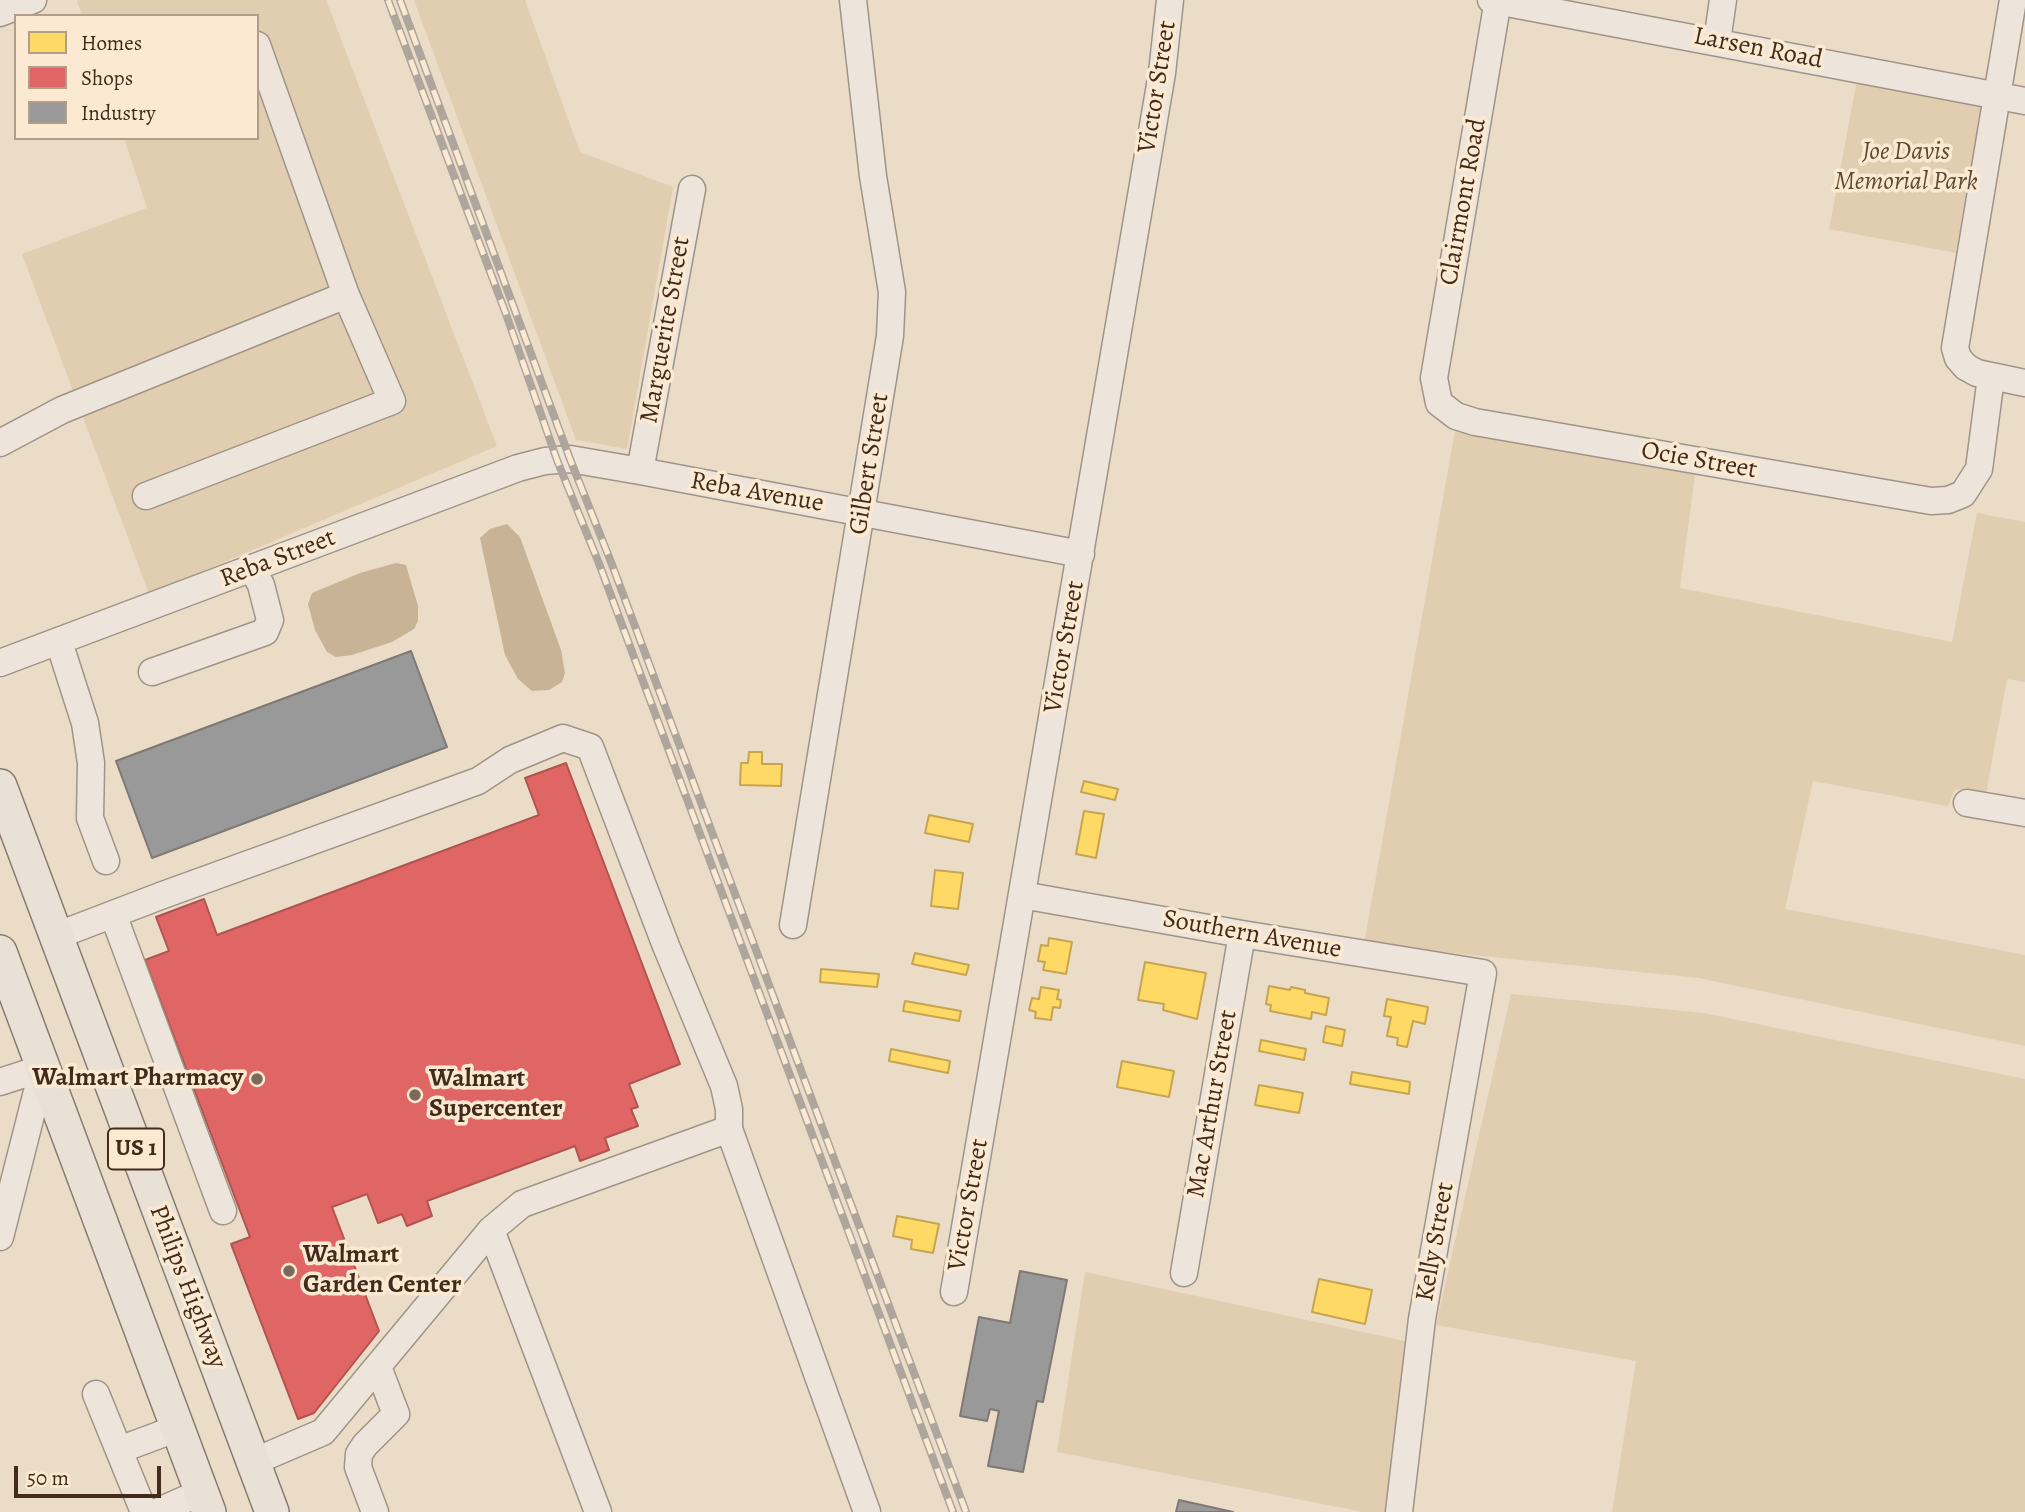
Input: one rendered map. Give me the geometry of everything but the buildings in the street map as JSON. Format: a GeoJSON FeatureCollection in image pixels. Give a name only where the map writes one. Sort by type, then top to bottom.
{"type":"FeatureCollection","features":[{"type":"Feature","properties":{"kind":"main road","name":"Philips Highway"},"geometry":{"type":"LineString","coordinates":[[0,786],[272,1512]]}},
{"type":"Feature","properties":{"kind":"main road","name":"US 1"},"geometry":{"type":"LineString","coordinates":[[0,952],[206,1502]]}},
{"type":"Feature","properties":{"kind":"street"},"geometry":{"type":"LineString","coordinates":[[0,13],[33,0]]}},
{"type":"Feature","properties":{"kind":"street","name":"Gilbert Street"},"geometry":{"type":"LineString","coordinates":[[793,925],[890,336],[891,292],[873,176],[853,0]]}},
{"type":"Feature","properties":{"kind":"street","name":"Victor Street"},"geometry":{"type":"LineString","coordinates":[[954,1292],[1162,73],[1170,0]]}},
{"type":"Feature","properties":{"kind":"street","name":"Larsen Road"},"geometry":{"type":"LineString","coordinates":[[1495,0],[2025,101]]}},
{"type":"Feature","properties":{"kind":"street","name":"Clairmont Road"},"geometry":{"type":"LineString","coordinates":[[1439,403],[1434,378],[1495,0]]}},
{"type":"Feature","properties":{"kind":"street"},"geometry":{"type":"LineString","coordinates":[[1717,41],[1724,0]]}},
{"type":"Feature","properties":{"kind":"street"},"geometry":{"type":"LineString","coordinates":[[2013,0],[1955,348],[1958,358],[1966,367],[1991,377],[2025,383]]}},
{"type":"Feature","properties":{"kind":"street"},"geometry":{"type":"LineString","coordinates":[[146,496],[392,401],[346,295],[259,51]]}},
{"type":"Feature","properties":{"kind":"street","name":"Marguerite Street"},"geometry":{"type":"LineString","coordinates":[[640,471],[692,189]]}},
{"type":"Feature","properties":{"kind":"street"},"geometry":{"type":"LineString","coordinates":[[0,443],[62,410],[346,295]]}},
{"type":"Feature","properties":{"kind":"street","name":"Ocie Street"},"geometry":{"type":"LineString","coordinates":[[1439,403],[1456,416],[1475,422],[1931,501],[1948,500],[1963,494],[1979,468],[1991,377]]}},
{"type":"Feature","properties":{"kind":"street","name":"Reba Avenue"},"geometry":{"type":"LineString","coordinates":[[558,460],[570,459],[640,471],[1080,554]]}},
{"type":"Feature","properties":{"kind":"street","name":"Reba Street"},"geometry":{"type":"LineString","coordinates":[[0,663],[518,468],[558,460]]}},
{"type":"Feature","properties":{"kind":"street"},"geometry":{"type":"LineString","coordinates":[[152,672],[265,632],[270,620],[261,585],[253,568]]}},
{"type":"Feature","properties":{"kind":"street"},"geometry":{"type":"LineString","coordinates":[[59,642],[85,723],[91,763],[90,818],[106,861]]}},
{"type":"Feature","properties":{"kind":"street"},"geometry":{"type":"LineString","coordinates":[[56,936],[478,781],[510,760],[563,738],[590,747],[666,946],[724,1086],[729,1109],[729,1129],[867,1512]]}},
{"type":"Feature","properties":{"kind":"street"},"geometry":{"type":"LineString","coordinates":[[1967,803],[2025,813]]}},
{"type":"Feature","properties":{"kind":"street","name":"Southern Avenue"},"geometry":{"type":"LineString","coordinates":[[1022,895],[1483,973]]}},
{"type":"Feature","properties":{"kind":"street"},"geometry":{"type":"LineString","coordinates":[[113,914],[223,1210]]}},
{"type":"Feature","properties":{"kind":"street","name":"Mac Arthur Street"},"geometry":{"type":"LineString","coordinates":[[1184,1273],[1242,934]]}},
{"type":"Feature","properties":{"kind":"street","name":"Kelly Street"},"geometry":{"type":"LineString","coordinates":[[1399,1512],[1422,1320],[1483,973]]}},
{"type":"Feature","properties":{"kind":"street"},"geometry":{"type":"LineString","coordinates":[[0,1082],[44,1068]]}},
{"type":"Feature","properties":{"kind":"street"},"geometry":{"type":"LineString","coordinates":[[0,1237],[44,1068]]}},
{"type":"Feature","properties":{"kind":"street"},"geometry":{"type":"LineString","coordinates":[[253,1462],[323,1432],[491,1230],[522,1204],[729,1129]]}},
{"type":"Feature","properties":{"kind":"street"},"geometry":{"type":"LineString","coordinates":[[491,1230],[598,1512]]}},
{"type":"Feature","properties":{"kind":"street"},"geometry":{"type":"LineString","coordinates":[[375,1512],[359,1467],[359,1454],[396,1414],[378,1367]]}},
{"type":"Feature","properties":{"kind":"street"},"geometry":{"type":"LineString","coordinates":[[96,1394],[144,1512]]}},
{"type":"Feature","properties":{"kind":"street"},"geometry":{"type":"LineString","coordinates":[[119,1450],[178,1428]]}},
{"type":"Feature","properties":{"kind":"street"},"geometry":{"type":"LineString","coordinates":[[157,1512],[206,1502]]}},
{"type":"Feature","properties":{"kind":"green space"},"geometry":{"type":"Polygon","coordinates":[[[326,0],[497,446],[149,594],[22,254],[147,208],[125,140],[259,140],[259,14],[81,14],[77,1],[326,0]]]}},
{"type":"Feature","properties":{"kind":"green space"},"geometry":{"type":"Polygon","coordinates":[[[414,0],[525,0],[580,152],[673,187],[627,449],[576,440],[414,0]]]}},
{"type":"Feature","properties":{"kind":"green space","name":"Joe Davis Memorial Park"},"geometry":{"type":"Polygon","coordinates":[[[1857,80],[1983,107],[1956,253],[1829,229],[1857,80]]]}},
{"type":"Feature","properties":{"kind":"green space"},"geometry":{"type":"Polygon","coordinates":[[[1456,425],[1696,467],[1680,588],[1952,642],[1977,513],[2025,522],[2025,682],[2007,679],[1986,793],[1955,789],[1948,806],[1813,781],[1785,909],[2025,955],[2025,1046],[1699,978],[1364,944],[1456,425]]]}},
{"type":"Feature","properties":{"kind":"green space"},"geometry":{"type":"Polygon","coordinates":[[[1511,994],[1704,1013],[2025,1079],[2025,1512],[1612,1512],[1636,1361],[1436,1325],[1511,994]]]}},
{"type":"Feature","properties":{"kind":"green space"},"geometry":{"type":"Polygon","coordinates":[[[1085,1272],[1409,1342],[1387,1512],[1363,1512],[1057,1452],[1085,1272]]]}},
{"type":"Feature","properties":{"kind":"shaded area"},"geometry":{"type":"Polygon","coordinates":[[[507,524],[520,537],[561,650],[565,673],[562,682],[549,690],[532,691],[518,679],[505,655],[480,538],[490,529],[507,524]]]}},
{"type":"Feature","properties":{"kind":"shaded area"},"geometry":{"type":"Polygon","coordinates":[[[396,563],[406,565],[418,606],[418,621],[414,629],[392,642],[352,655],[336,657],[327,652],[315,630],[308,604],[312,593],[360,573],[396,563]]]}},
{"type":"Feature","properties":{"kind":"railway"},"geometry":{"type":"LineString","coordinates":[[388,0],[506,314],[557,460],[600,566],[953,1512]]}},
{"type":"Feature","properties":{"kind":"railway"},"geometry":{"type":"LineString","coordinates":[[400,0],[966,1512]]}},
{"type":"Feature","properties":{"kind":"place","name":"Walmart Pharmacy"},"geometry":{"type":"Point","coordinates":[257,1079]}},
{"type":"Feature","properties":{"kind":"place","name":"Walmart Supercenter"},"geometry":{"type":"Point","coordinates":[415,1095]}},
{"type":"Feature","properties":{"kind":"place","name":"Walmart Garden Center"},"geometry":{"type":"Point","coordinates":[289,1271]}}]}
